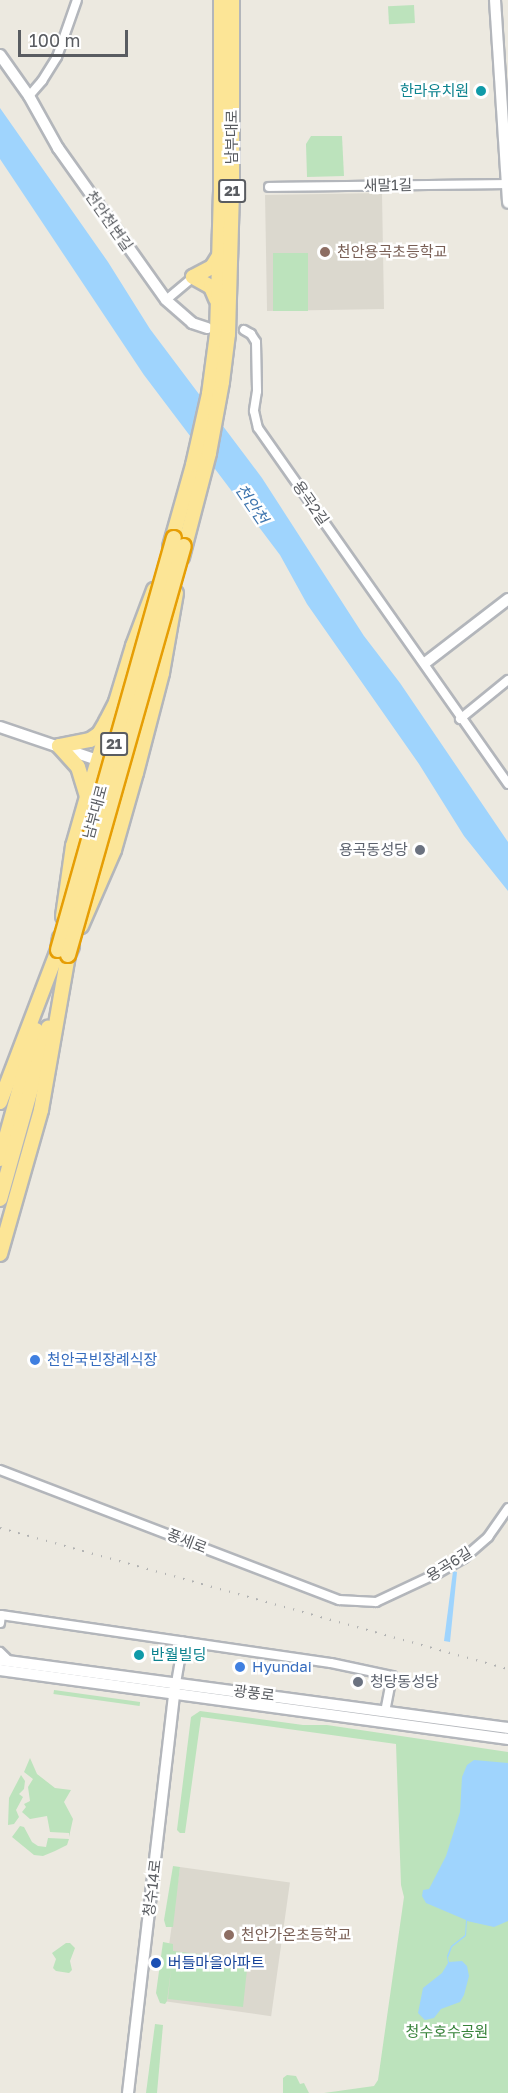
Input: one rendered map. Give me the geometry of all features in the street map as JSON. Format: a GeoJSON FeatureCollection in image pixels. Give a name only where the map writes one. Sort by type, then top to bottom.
{"type":"FeatureCollection","features":[{"type":"Feature","properties":{"kind":"highway","name":"남부대로"},"geometry":{"type":"LineString","coordinates":[[5,1161],[179,542],[214,364],[219,256],[220,0]]}},
{"type":"Feature","properties":{"kind":"highway","name":"남부대로"},"geometry":{"type":"LineString","coordinates":[[179,542],[198,495],[222,382],[228,334],[232,191],[231,0]]}},
{"type":"Feature","properties":{"kind":"highway"},"geometry":{"type":"LineString","coordinates":[[193,278],[212,267],[219,256]]}},
{"type":"Feature","properties":{"kind":"highway"},"geometry":{"type":"LineString","coordinates":[[193,278],[211,287],[216,293],[217,308]]}},
{"type":"Feature","properties":{"kind":"highway"},"geometry":{"type":"LineString","coordinates":[[0,1254],[41,1110],[63,952],[73,846],[133,646],[179,542]]}},
{"type":"Feature","properties":{"kind":"highway"},"geometry":{"type":"LineString","coordinates":[[0,1102],[63,952],[114,850],[162,673],[179,542]]}},
{"type":"Feature","properties":{"kind":"highway"},"geometry":{"type":"LineString","coordinates":[[59,746],[90,741],[99,734],[116,702]]}},
{"type":"Feature","properties":{"kind":"highway"},"geometry":{"type":"LineString","coordinates":[[59,746],[78,767],[87,797]]}},
{"type":"Feature","properties":{"kind":"highway","name":"21"},"geometry":{"type":"LineString","coordinates":[[0,1199],[5,1161]]}},
{"type":"Feature","properties":{"kind":"street"},"geometry":{"type":"LineString","coordinates":[[28,96],[42,81],[57,57],[77,0]]}},
{"type":"Feature","properties":{"kind":"street"},"geometry":{"type":"LineString","coordinates":[[495,0],[508,203]]}},
{"type":"Feature","properties":{"kind":"street","name":"천안천변길"},"geometry":{"type":"LineString","coordinates":[[0,55],[28,96],[58,148],[166,300],[192,324],[207,328]]}},
{"type":"Feature","properties":{"kind":"street","name":"새말1길"},"geometry":{"type":"LineString","coordinates":[[269,187],[507,184]]}},
{"type":"Feature","properties":{"kind":"street"},"geometry":{"type":"LineString","coordinates":[[166,300],[193,278]]}},
{"type":"Feature","properties":{"kind":"street","name":"용곡2길"},"geometry":{"type":"LineString","coordinates":[[243,330],[251,334],[256,342],[257,392],[254,411],[258,428],[425,663],[460,719],[508,784]]}},
{"type":"Feature","properties":{"kind":"street"},"geometry":{"type":"LineString","coordinates":[[425,663],[508,599]]}},
{"type":"Feature","properties":{"kind":"street"},"geometry":{"type":"LineString","coordinates":[[460,719],[508,680]]}},
{"type":"Feature","properties":{"kind":"street"},"geometry":{"type":"LineString","coordinates":[[0,727],[136,773]]}},
{"type":"Feature","properties":{"kind":"street","name":"풍세로"},"geometry":{"type":"LineString","coordinates":[[0,1470],[339,1600],[376,1602]]}},
{"type":"Feature","properties":{"kind":"street","name":"용곡6길"},"geometry":{"type":"LineString","coordinates":[[376,1602],[464,1558],[488,1537],[508,1508]]}},
{"type":"Feature","properties":{"kind":"street"},"geometry":{"type":"LineString","coordinates":[[0,1623],[1,1615],[331,1663],[392,1676],[386,1711]]}},
{"type":"Feature","properties":{"kind":"street"},"geometry":{"type":"LineString","coordinates":[[176,1683],[183,1642]]}},
{"type":"Feature","properties":{"kind":"street"},"geometry":{"type":"LineString","coordinates":[[0,1652],[4,1660]]}},
{"type":"Feature","properties":{"kind":"street","name":"광풍로"},"geometry":{"type":"LineString","coordinates":[[4,1660],[508,1728]]}},
{"type":"Feature","properties":{"kind":"street","name":"광풍로"},"geometry":{"type":"LineString","coordinates":[[0,1670],[508,1739]]}},
{"type":"Feature","properties":{"kind":"street","name":"청수14로"},"geometry":{"type":"LineString","coordinates":[[128,2093],[176,1683]]}},
{"type":"Feature","properties":{"kind":"shaded area","name":"천안용곡초등학교"},"geometry":{"type":"Polygon","coordinates":[[[382,193],[384,309],[267,311],[265,195],[382,193]]]}},
{"type":"Feature","properties":{"kind":"shaded area","name":"천안가온초등학교"},"geometry":{"type":"Polygon","coordinates":[[[180,1867],[290,1882],[271,2016],[161,2001],[180,1867]]]}},
{"type":"Feature","properties":{"kind":"green space"},"geometry":{"type":"Polygon","coordinates":[[[414,5],[415,23],[389,24],[388,6],[414,5]]]}},
{"type":"Feature","properties":{"kind":"green space"},"geometry":{"type":"Polygon","coordinates":[[[311,136],[342,136],[344,176],[307,177],[306,144],[311,136]]]}},
{"type":"Feature","properties":{"kind":"green space"},"geometry":{"type":"Polygon","coordinates":[[[273,253],[308,253],[308,311],[273,311],[273,253]]]}},
{"type":"Feature","properties":{"kind":"green space"},"geometry":{"type":"Polygon","coordinates":[[[54,1690],[140,1702],[140,1706],[53,1694],[54,1690]]]}},
{"type":"Feature","properties":{"kind":"green space","name":"청수호수공원"},"geometry":{"type":"Polygon","coordinates":[[[200,1711],[303,1725],[327,1725],[508,1752],[508,2093],[324,2093],[374,2086],[378,2080],[404,1897],[401,1885],[396,1744],[201,1717],[185,1833],[180,1833],[177,1830],[191,1717],[200,1711]]]}},
{"type":"Feature","properties":{"kind":"green space"},"geometry":{"type":"Polygon","coordinates":[[[30,1758],[37,1774],[55,1788],[71,1790],[64,1802],[73,1819],[69,1837],[69,1833],[50,1832],[47,1816],[30,1819],[22,1812],[26,1807],[24,1804],[30,1801],[28,1787],[33,1779],[24,1772],[30,1758]]]}},
{"type":"Feature","properties":{"kind":"green space"},"geometry":{"type":"Polygon","coordinates":[[[21,1775],[25,1781],[24,1789],[19,1794],[23,1797],[16,1810],[19,1817],[14,1824],[8,1825],[9,1798],[21,1775]]]}},
{"type":"Feature","properties":{"kind":"green space"},"geometry":{"type":"Polygon","coordinates":[[[20,1826],[24,1827],[32,1842],[38,1846],[46,1847],[48,1838],[69,1839],[67,1845],[43,1856],[34,1855],[12,1837],[20,1826]]]}},
{"type":"Feature","properties":{"kind":"green space"},"geometry":{"type":"Polygon","coordinates":[[[173,1866],[180,1867],[173,1927],[166,1927],[164,1920],[173,1866]]]}},
{"type":"Feature","properties":{"kind":"green space"},"geometry":{"type":"Polygon","coordinates":[[[163,1942],[173,1944],[173,1951],[248,1960],[243,2007],[168,1999],[171,1969],[167,2001],[165,2004],[160,2003],[156,1993],[163,1942]]]}},
{"type":"Feature","properties":{"kind":"green space"},"geometry":{"type":"Polygon","coordinates":[[[66,1943],[70,1943],[75,1948],[70,1961],[72,1970],[69,1973],[56,1971],[53,1968],[56,1959],[52,1953],[66,1943]]]}},
{"type":"Feature","properties":{"kind":"green space"},"geometry":{"type":"Polygon","coordinates":[[[155,2024],[163,2025],[157,2093],[146,2093],[155,2024]]]}},
{"type":"Feature","properties":{"kind":"green space"},"geometry":{"type":"Polygon","coordinates":[[[287,2075],[296,2076],[300,2084],[304,2083],[309,2093],[283,2093],[283,2078],[287,2075]]]}},
{"type":"Feature","properties":{"kind":"water","name":"천안천"},"geometry":{"type":"Polygon","coordinates":[[[0,108],[108,262],[150,329],[262,478],[364,636],[400,683],[508,842],[508,891],[464,836],[419,764],[307,604],[280,555],[144,375],[0,159],[0,108]]]}},
{"type":"Feature","properties":{"kind":"water"},"geometry":{"type":"Polygon","coordinates":[[[453,1571],[457,1572],[450,1642],[444,1641],[453,1571]]]}},
{"type":"Feature","properties":{"kind":"water"},"geometry":{"type":"Polygon","coordinates":[[[474,1760],[508,1763],[508,1921],[494,1927],[467,1921],[466,1936],[452,1947],[448,1958],[449,1962],[462,1961],[467,1966],[469,1976],[464,1995],[460,2002],[441,2009],[434,2018],[425,2020],[418,2013],[423,1988],[442,1973],[448,1963],[447,1956],[451,1946],[465,1935],[466,1920],[426,1903],[422,1896],[423,1890],[429,1889],[446,1856],[460,1812],[462,1777],[467,1765],[474,1760]]]}},
{"type":"Feature","properties":{"kind":"railway"},"geometry":{"type":"LineString","coordinates":[[0,1528],[508,1669]]}},
{"type":"Feature","properties":{"kind":"place","name":"한라유치원"},"geometry":{"type":"Point","coordinates":[481,91]}},
{"type":"Feature","properties":{"kind":"place","name":"천안용곡초등학교"},"geometry":{"type":"Point","coordinates":[325,252]}},
{"type":"Feature","properties":{"kind":"place","name":"용곡동성당"},"geometry":{"type":"Point","coordinates":[420,850]}},
{"type":"Feature","properties":{"kind":"place","name":"천안국빈장례식장"},"geometry":{"type":"Point","coordinates":[35,1360]}},
{"type":"Feature","properties":{"kind":"place","name":"반월빌딩"},"geometry":{"type":"Point","coordinates":[139,1655]}},
{"type":"Feature","properties":{"kind":"place","name":"Hyundai"},"geometry":{"type":"Point","coordinates":[240,1667]}},
{"type":"Feature","properties":{"kind":"place","name":"청당동성당"},"geometry":{"type":"Point","coordinates":[358,1682]}},
{"type":"Feature","properties":{"kind":"place","name":"천안가온초등학교"},"geometry":{"type":"Point","coordinates":[229,1935]}},
{"type":"Feature","properties":{"kind":"place","name":"버들마을아파트"},"geometry":{"type":"Point","coordinates":[156,1963]}}]}
